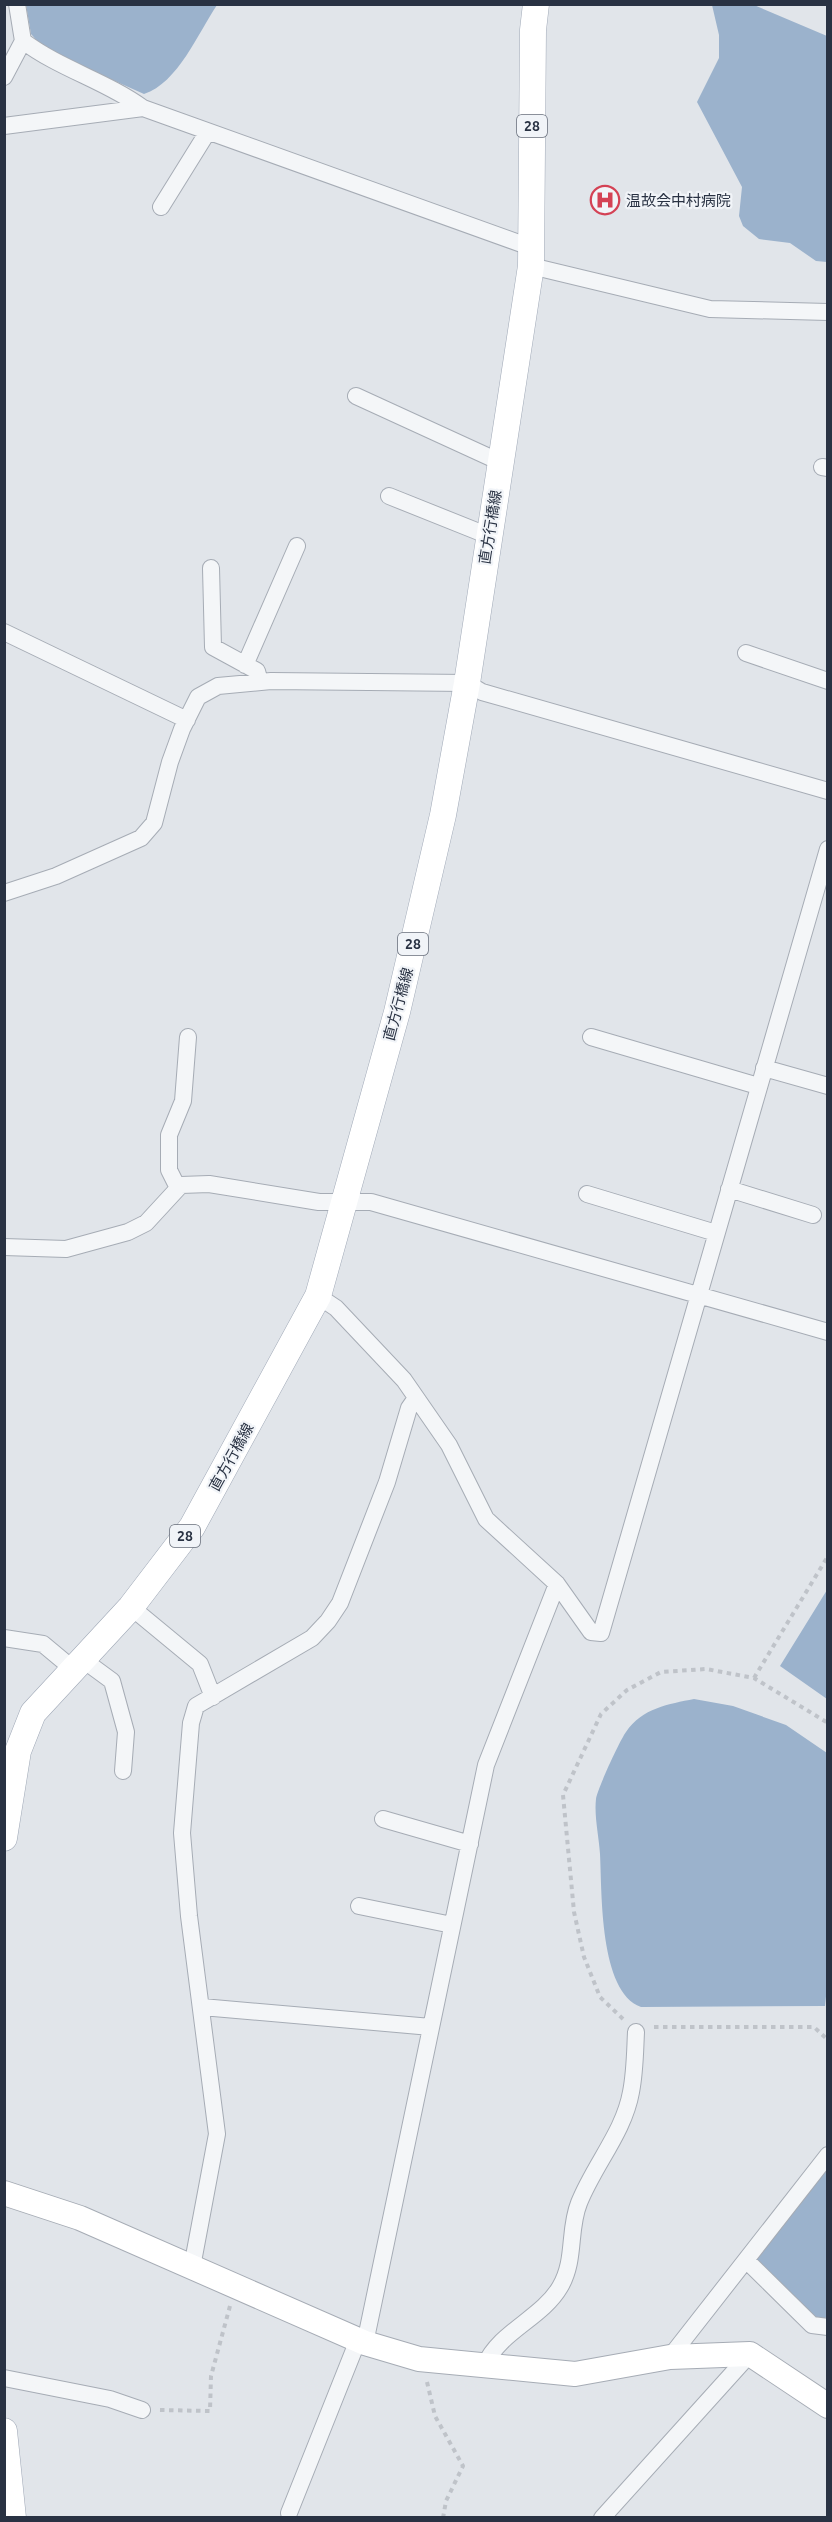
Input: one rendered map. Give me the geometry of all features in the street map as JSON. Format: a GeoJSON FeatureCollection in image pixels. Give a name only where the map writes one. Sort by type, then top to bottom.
{"type":"FeatureCollection","features":[{"type":"Feature","properties":{"kind":"main road","name":"直方行橋線"},"geometry":{"type":"LineString","coordinates":[[4,1838],[11,1747],[33,1713],[131,1607],[192,1527],[318,1296],[397,1012],[443,815],[467,683],[530,257],[533,30],[536,4]]}},
{"type":"Feature","properties":{"kind":"main road"},"geometry":{"type":"LineString","coordinates":[[4,2431],[13,2517]]}},
{"type":"Feature","properties":{"kind":"street"},"geometry":{"type":"LineString","coordinates":[[4,77],[23,41],[17,4]]}},
{"type":"Feature","properties":{"kind":"street"},"geometry":{"type":"LineString","coordinates":[[23,41],[42,55],[128,97],[143,108],[530,257],[710,309],[828,312]]}},
{"type":"Feature","properties":{"kind":"street"},"geometry":{"type":"LineString","coordinates":[[4,126],[143,108]]}},
{"type":"Feature","properties":{"kind":"street"},"geometry":{"type":"LineString","coordinates":[[161,207],[207,133]]}},
{"type":"Feature","properties":{"kind":"street"},"geometry":{"type":"LineString","coordinates":[[356,396],[500,462]]}},
{"type":"Feature","properties":{"kind":"street"},"geometry":{"type":"LineString","coordinates":[[388,496],[489,536]]}},
{"type":"Feature","properties":{"kind":"street"},"geometry":{"type":"LineString","coordinates":[[245,665],[297,546]]}},
{"type":"Feature","properties":{"kind":"street"},"geometry":{"type":"LineString","coordinates":[[211,568],[213,647],[257,671],[260,682]]}},
{"type":"Feature","properties":{"kind":"street"},"geometry":{"type":"LineString","coordinates":[[4,632],[187,720]]}},
{"type":"Feature","properties":{"kind":"street"},"geometry":{"type":"LineString","coordinates":[[747,653],[828,681]]}},
{"type":"Feature","properties":{"kind":"street"},"geometry":{"type":"LineString","coordinates":[[4,893],[56,876],[141,838],[154,823],[170,762],[198,698],[218,686],[260,682],[467,683],[482,692],[828,791]]}},
{"type":"Feature","properties":{"kind":"street"},"geometry":{"type":"LineString","coordinates":[[318,1296],[336,1308],[404,1380],[449,1444],[486,1519],[557,1584],[591,1632],[601,1633],[828,849]]}},
{"type":"Feature","properties":{"kind":"street"},"geometry":{"type":"LineString","coordinates":[[178,1188],[169,1170],[169,1135],[183,1101],[188,1037]]}},
{"type":"Feature","properties":{"kind":"street"},"geometry":{"type":"LineString","coordinates":[[591,1037],[759,1086]]}},
{"type":"Feature","properties":{"kind":"street"},"geometry":{"type":"LineString","coordinates":[[764,1068],[828,1086]]}},
{"type":"Feature","properties":{"kind":"street"},"geometry":{"type":"LineString","coordinates":[[4,1247],[66,1249],[128,1232],[146,1223],[181,1185],[209,1184],[319,1202],[344,1200],[371,1202],[828,1332]]}},
{"type":"Feature","properties":{"kind":"street"},"geometry":{"type":"LineString","coordinates":[[729,1189],[813,1215]]}},
{"type":"Feature","properties":{"kind":"street"},"geometry":{"type":"LineString","coordinates":[[587,1194],[716,1233]]}},
{"type":"Feature","properties":{"kind":"street"},"geometry":{"type":"LineString","coordinates":[[192,2267],[217,2134],[189,1916],[182,1833],[191,1723],[196,1706],[312,1638],[328,1621],[340,1603],[387,1482],[408,1408],[416,1398]]}},
{"type":"Feature","properties":{"kind":"street"},"geometry":{"type":"LineString","coordinates":[[289,2513],[361,2341],[431,2027],[486,1765],[557,1584]]}},
{"type":"Feature","properties":{"kind":"street"},"geometry":{"type":"LineString","coordinates":[[131,1607],[200,1664],[213,1697]]}},
{"type":"Feature","properties":{"kind":"street"},"geometry":{"type":"LineString","coordinates":[[4,1638],[43,1644],[112,1682],[126,1732],[123,1770]]}},
{"type":"Feature","properties":{"kind":"street"},"geometry":{"type":"LineString","coordinates":[[383,1819],[470,1844]]}},
{"type":"Feature","properties":{"kind":"street"},"geometry":{"type":"LineString","coordinates":[[359,1906],[452,1925]]}},
{"type":"Feature","properties":{"kind":"street"},"geometry":{"type":"LineString","coordinates":[[201,2007],[431,2027]]}},
{"type":"Feature","properties":{"kind":"street"},"geometry":{"type":"LineString","coordinates":[[485,2365],[490,2354],[544,2305],[560,2287],[570,2262],[578,2205],[617,2130],[631,2093],[636,2032]]}},
{"type":"Feature","properties":{"kind":"street"},"geometry":{"type":"LineString","coordinates":[[670,2357],[828,2155]]}},
{"type":"Feature","properties":{"kind":"street"},"geometry":{"type":"LineString","coordinates":[[4,2193],[80,2218],[361,2341],[418,2359],[575,2374],[670,2357],[750,2354],[828,2406]]}},
{"type":"Feature","properties":{"kind":"street"},"geometry":{"type":"LineString","coordinates":[[746,2260],[812,2325],[828,2327]]}},
{"type":"Feature","properties":{"kind":"street"},"geometry":{"type":"LineString","coordinates":[[602,2517],[750,2354]]}},
{"type":"Feature","properties":{"kind":"street"},"geometry":{"type":"LineString","coordinates":[[4,2378],[110,2399],[142,2410]]}},
{"type":"Feature","properties":{"kind":"path"},"geometry":{"type":"LineString","coordinates":[[754,1678],[828,1556]]}},
{"type":"Feature","properties":{"kind":"path"},"geometry":{"type":"LineString","coordinates":[[828,1723],[754,1678],[706,1669],[661,1672],[627,1690],[601,1714],[563,1795],[574,1912],[584,1958],[600,1997],[636,2032],[644,2028],[814,2027],[828,2040]]}},
{"type":"Feature","properties":{"kind":"path"},"geometry":{"type":"LineString","coordinates":[[142,2410],[210,2411],[211,2376],[236,2286]]}},
{"type":"Feature","properties":{"kind":"path"},"geometry":{"type":"LineString","coordinates":[[418,2359],[435,2416],[463,2466],[446,2501],[442,2517]]}},
{"type":"Feature","properties":{"kind":"water"},"geometry":{"type":"Polygon","coordinates":[[[26,5],[217,5],[177,68],[156,88],[144,94],[45,50],[31,34],[26,5]]]}},
{"type":"Feature","properties":{"kind":"water"},"geometry":{"type":"Polygon","coordinates":[[[712,5],[754,5],[827,36],[827,262],[816,261],[790,243],[759,239],[743,226],[739,216],[742,187],[697,102],[719,58],[719,35],[712,5]]]}},
{"type":"Feature","properties":{"kind":"water"},"geometry":{"type":"Polygon","coordinates":[[[827,1590],[827,1699],[780,1666],[827,1590]]]}},
{"type":"Feature","properties":{"kind":"water"},"geometry":{"type":"Polygon","coordinates":[[[694,1699],[733,1706],[786,1725],[827,1753],[828,1977],[825,2006],[641,2007],[627,1998],[617,1982],[610,1962],[603,1915],[596,1812],[597,1794],[619,1745],[632,1724],[657,1708],[694,1699]]]}},
{"type":"Feature","properties":{"kind":"water"},"geometry":{"type":"Polygon","coordinates":[[[827,2166],[827,2316],[824,2320],[813,2317],[756,2260],[827,2166]]]}},
{"type":"Feature","properties":{"kind":"place","name":"温故会中村病院"},"geometry":{"type":"Point","coordinates":[605,200]}}]}
